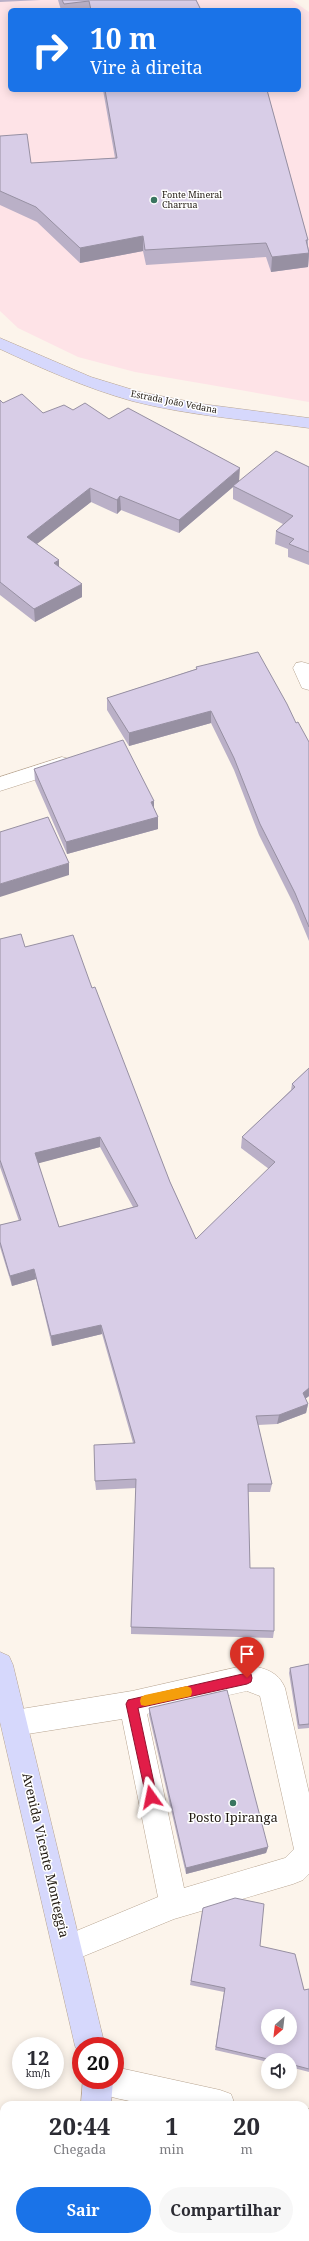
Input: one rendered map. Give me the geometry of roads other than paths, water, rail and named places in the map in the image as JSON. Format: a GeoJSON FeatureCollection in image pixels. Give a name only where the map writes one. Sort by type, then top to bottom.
{"type":"FeatureCollection","features":[{"type":"Feature","properties":{"kind":"street","name":"Estrada João Vedana"},"geometry":{"type":"LineString","coordinates":[[0,343],[62,372],[138,396],[208,410],[309,422]]}},
{"type":"Feature","properties":{"kind":"street"},"geometry":{"type":"LineString","coordinates":[[0,784],[79,759]]}},
{"type":"Feature","properties":{"kind":"street","name":"Avenida Vicente Monteggia"},"geometry":{"type":"LineString","coordinates":[[0,1665],[15,1723],[88,2037]]}},
{"type":"Feature","properties":{"kind":"street"},"geometry":{"type":"LineString","coordinates":[[15,1723],[132,1704],[247,1678],[261,1681],[272,1688],[308,1850],[303,1861],[293,1870],[174,1905],[68,1949]]}},
{"type":"Feature","properties":{"kind":"street"},"geometry":{"type":"LineString","coordinates":[[132,1704],[174,1905]]}},
{"type":"Feature","properties":{"kind":"street"},"geometry":{"type":"LineString","coordinates":[[124,2084],[202,2101]]}},
{"type":"Feature","properties":{"kind":"street"},"geometry":{"type":"LineString","coordinates":[[96,2101],[97,2089]]}},
{"type":"Feature","properties":{"kind":"place","name":"Fonte Mineral Charrua"},"geometry":{"type":"Point","coordinates":[154,200]}},
{"type":"Feature","properties":{"kind":"place","name":"Posto Ipiranga"},"geometry":{"type":"Point","coordinates":[233,1803]}}]}
